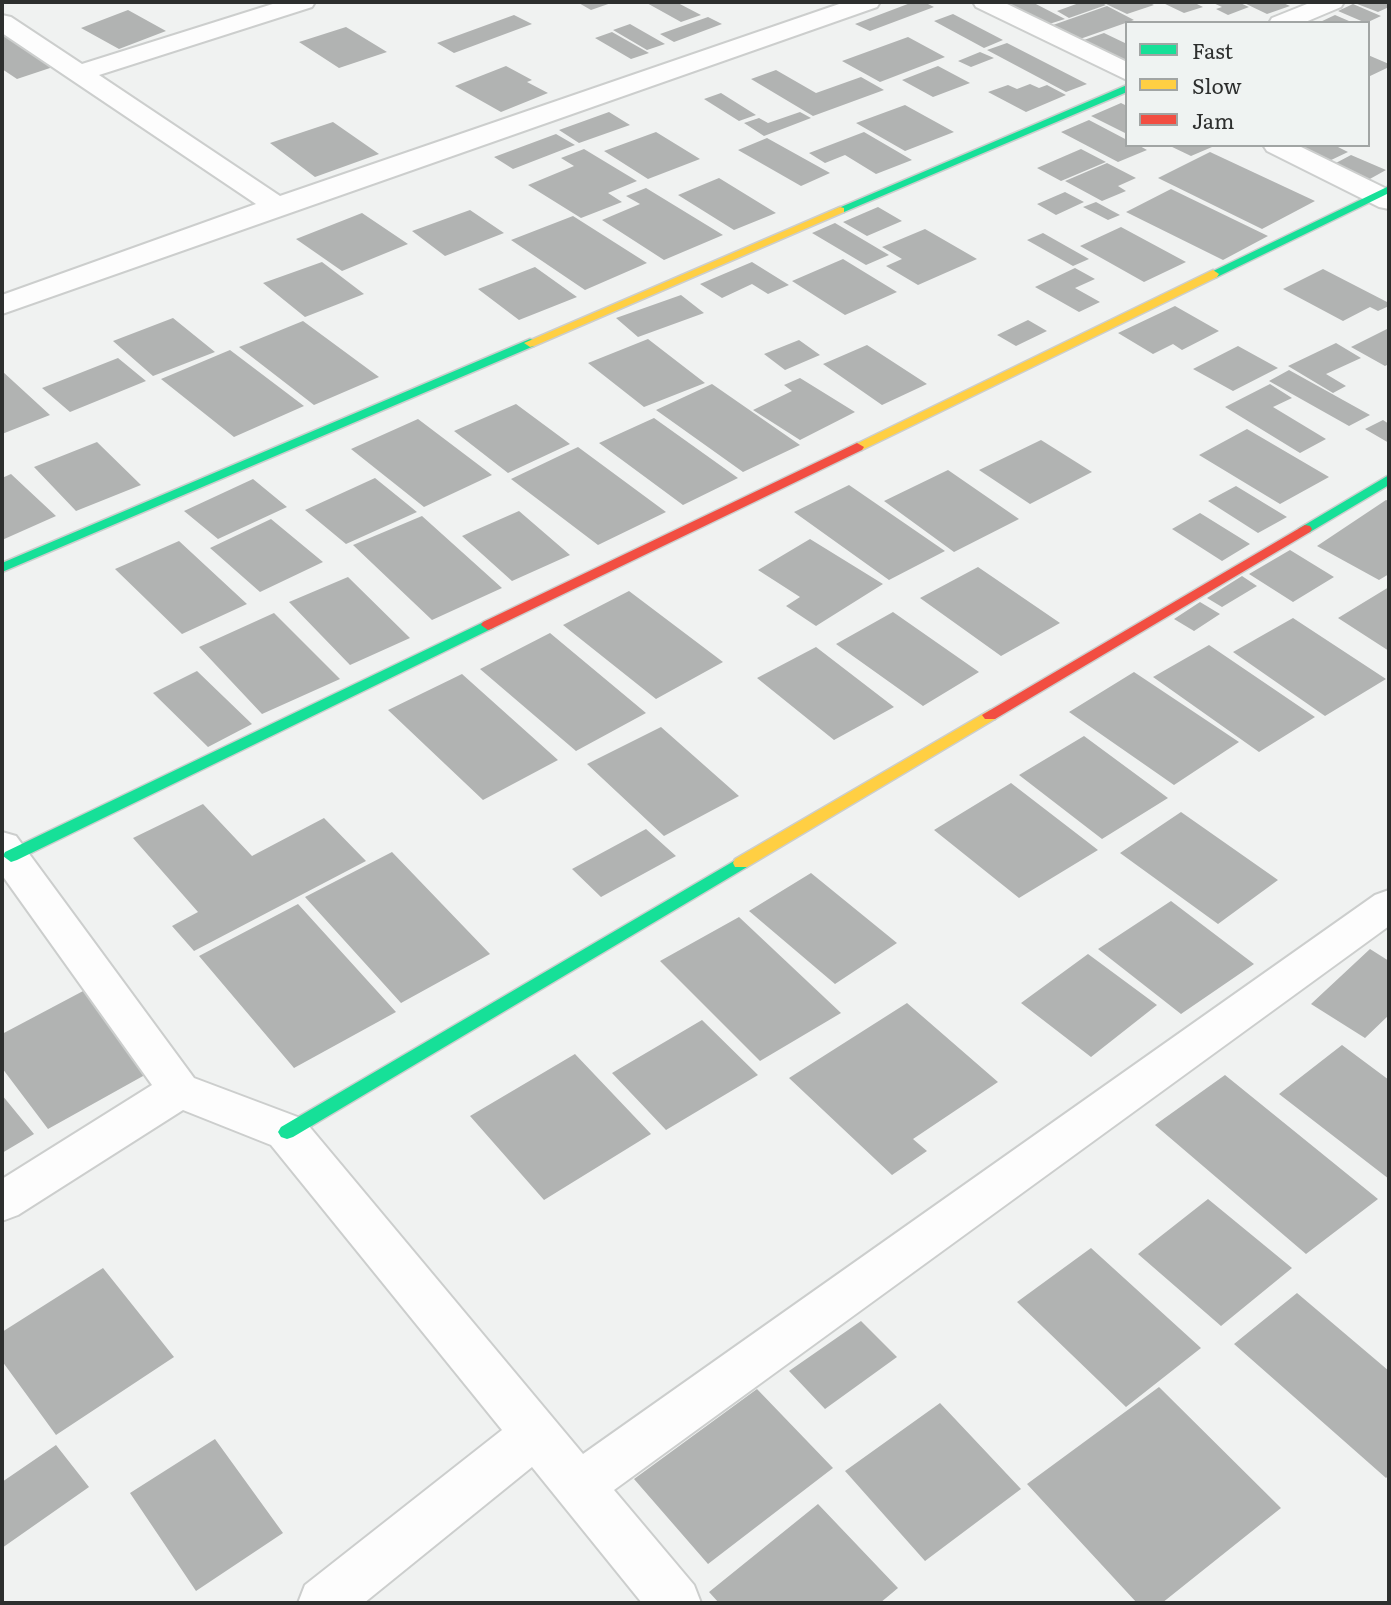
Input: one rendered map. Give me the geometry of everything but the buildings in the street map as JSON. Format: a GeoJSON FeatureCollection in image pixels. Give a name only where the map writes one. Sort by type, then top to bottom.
{"type":"FeatureCollection","features":[{"type":"Feature","properties":{"kind":"street"},"geometry":{"type":"LineString","coordinates":[[81,73],[303,2]]}},
{"type":"Feature","properties":{"kind":"street"},"geometry":{"type":"LineString","coordinates":[[2,305],[277,206],[868,2]]}},
{"type":"Feature","properties":{"kind":"street"},"geometry":{"type":"LineString","coordinates":[[985,2],[1125,71]]}},
{"type":"Feature","properties":{"kind":"street"},"geometry":{"type":"LineString","coordinates":[[1286,21],[1332,2]]}},
{"type":"Feature","properties":{"kind":"street"},"geometry":{"type":"LineString","coordinates":[[2,22],[277,206]]}},
{"type":"Feature","properties":{"kind":"street"},"geometry":{"type":"LineString","coordinates":[[2,568],[1125,89]]}},
{"type":"Feature","properties":{"kind":"street"},"geometry":{"type":"LineString","coordinates":[[1280,147],[1385,195]]}},
{"type":"Feature","properties":{"kind":"street"},"geometry":{"type":"LineString","coordinates":[[675,1603],[288,1132],[178,1090],[6,851],[1385,195]]}},
{"type":"Feature","properties":{"kind":"street"},"geometry":{"type":"LineString","coordinates":[[288,1132],[1389,479]]}},
{"type":"Feature","properties":{"kind":"street"},"geometry":{"type":"LineString","coordinates":[[579,1486],[1389,905]]}},
{"type":"Feature","properties":{"kind":"street"},"geometry":{"type":"LineString","coordinates":[[2,1202],[178,1090]]}},
{"type":"Feature","properties":{"kind":"street"},"geometry":{"type":"LineString","coordinates":[[324,1603],[536,1433]]}},
{"type":"Feature","properties":{"kind":"traffic: fast"},"geometry":{"type":"LineString","coordinates":[[840,210],[1125,89]]}},
{"type":"Feature","properties":{"kind":"traffic: fast"},"geometry":{"type":"LineString","coordinates":[[1213,274],[1389,189]]}},
{"type":"Feature","properties":{"kind":"traffic: fast"},"geometry":{"type":"LineString","coordinates":[[2,568],[530,343]]}},
{"type":"Feature","properties":{"kind":"traffic: fast"},"geometry":{"type":"LineString","coordinates":[[1305,529],[1389,479]]}},
{"type":"Feature","properties":{"kind":"traffic: fast"},"geometry":{"type":"LineString","coordinates":[[11,856],[488,625]]}},
{"type":"Feature","properties":{"kind":"traffic: fast"},"geometry":{"type":"LineString","coordinates":[[287,1132],[741,863]]}},
{"type":"Feature","properties":{"kind":"traffic: slow"},"geometry":{"type":"LineString","coordinates":[[530,343],[840,210]]}},
{"type":"Feature","properties":{"kind":"traffic: slow"},"geometry":{"type":"LineString","coordinates":[[857,447],[1213,274]]}},
{"type":"Feature","properties":{"kind":"traffic: slow"},"geometry":{"type":"LineString","coordinates":[[741,863],[990,715]]}},
{"type":"Feature","properties":{"kind":"traffic: jam"},"geometry":{"type":"LineString","coordinates":[[488,625],[857,447]]}},
{"type":"Feature","properties":{"kind":"traffic: jam"},"geometry":{"type":"LineString","coordinates":[[990,715],[1305,529]]}}]}
